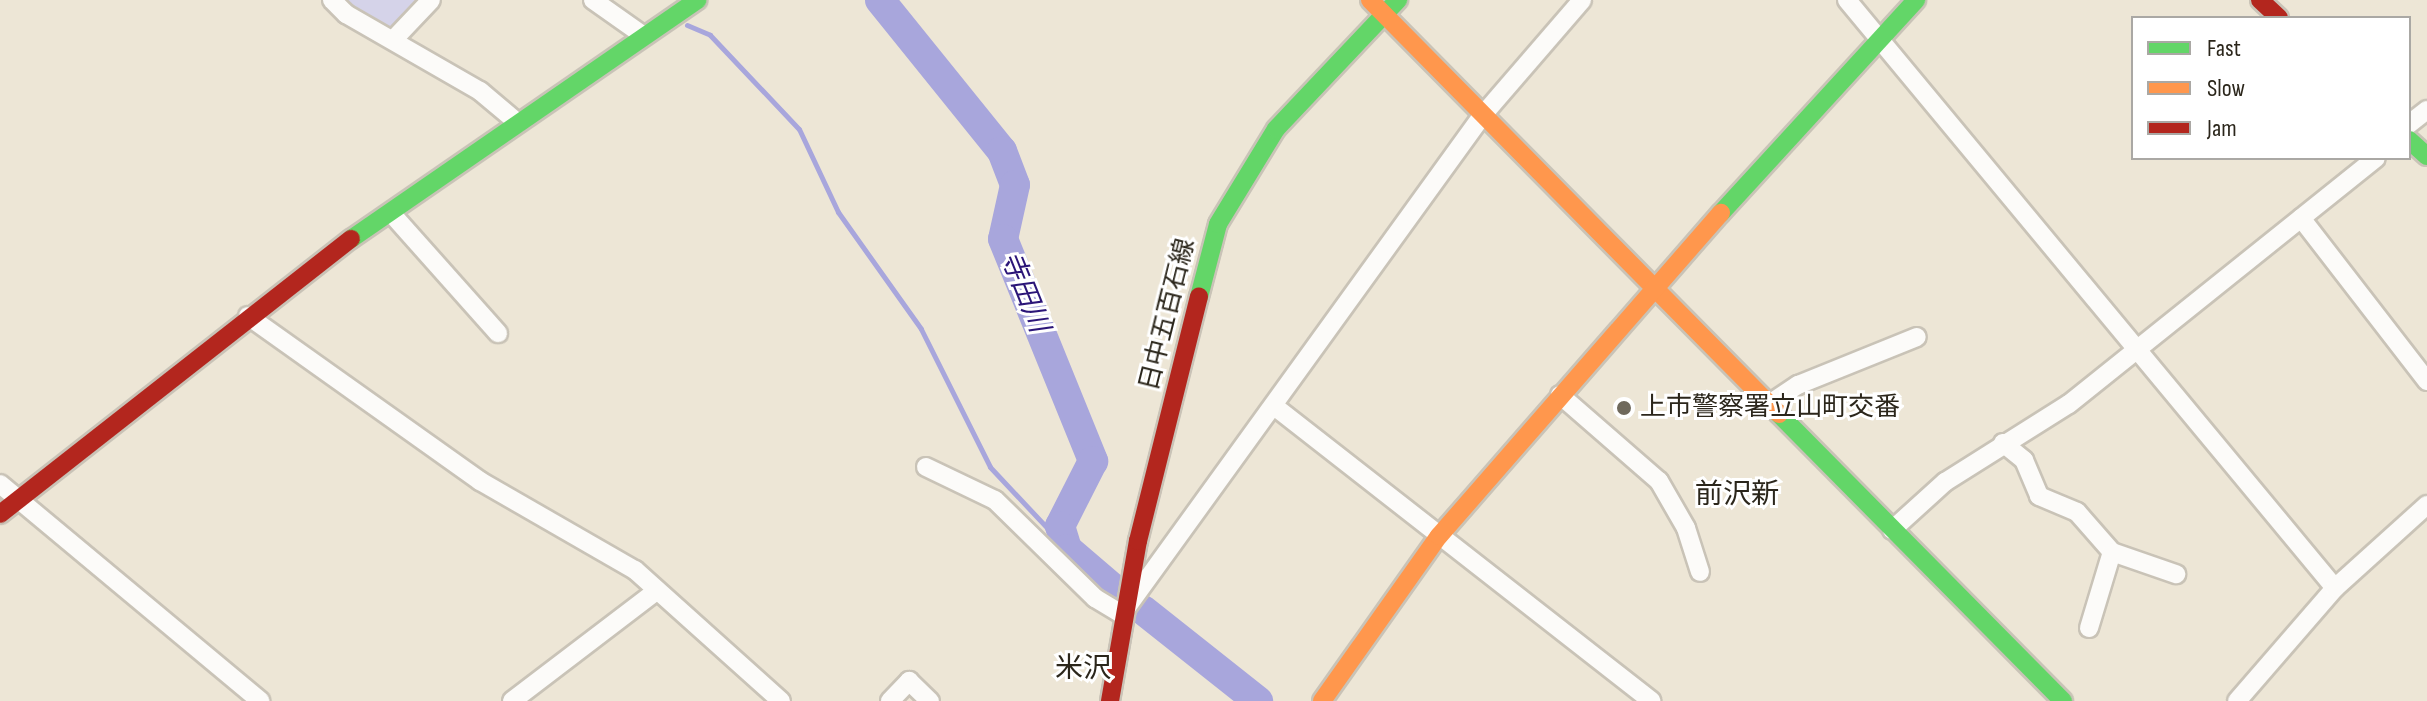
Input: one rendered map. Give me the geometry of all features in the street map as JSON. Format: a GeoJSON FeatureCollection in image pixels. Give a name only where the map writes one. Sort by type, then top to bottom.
{"type":"FeatureCollection","features":[{"type":"Feature","properties":{"kind":"street"},"geometry":{"type":"LineString","coordinates":[[332,0],[346,14],[395,38],[480,91],[518,123]]}},
{"type":"Feature","properties":{"kind":"street"},"geometry":{"type":"LineString","coordinates":[[395,38],[431,0]]}},
{"type":"Feature","properties":{"kind":"street"},"geometry":{"type":"LineString","coordinates":[[593,0],[644,36]]}},
{"type":"Feature","properties":{"kind":"street"},"geometry":{"type":"LineString","coordinates":[[0,514],[248,316],[518,123],[697,0]]}},
{"type":"Feature","properties":{"kind":"street"},"geometry":{"type":"LineString","coordinates":[[1370,0],[2063,701]]}},
{"type":"Feature","properties":{"kind":"street","name":"日中五百石線"},"geometry":{"type":"LineString","coordinates":[[1110,701],[1122,614],[1218,224],[1276,129],[1398,0]]}},
{"type":"Feature","properties":{"kind":"street"},"geometry":{"type":"LineString","coordinates":[[926,467],[995,500],[1095,598],[1122,614],[1482,116],[1582,0]]}},
{"type":"Feature","properties":{"kind":"street"},"geometry":{"type":"LineString","coordinates":[[1847,0],[2335,588]]}},
{"type":"Feature","properties":{"kind":"street"},"geometry":{"type":"LineString","coordinates":[[1322,701],[1439,536],[1652,288],[1916,0]]}},
{"type":"Feature","properties":{"kind":"street"},"geometry":{"type":"LineString","coordinates":[[2260,0],[2277,16]]}},
{"type":"Feature","properties":{"kind":"street"},"geometry":{"type":"LineString","coordinates":[[2411,122],[2427,110]]}},
{"type":"Feature","properties":{"kind":"street"},"geometry":{"type":"LineString","coordinates":[[2411,142],[2427,156]]}},
{"type":"Feature","properties":{"kind":"street"},"geometry":{"type":"LineString","coordinates":[[1892,530],[1945,482],[2069,404],[2135,347],[2374,160]]}},
{"type":"Feature","properties":{"kind":"street"},"geometry":{"type":"LineString","coordinates":[[391,213],[498,333]]}},
{"type":"Feature","properties":{"kind":"street"},"geometry":{"type":"LineString","coordinates":[[2301,218],[2427,381]]}},
{"type":"Feature","properties":{"kind":"street"},"geometry":{"type":"LineString","coordinates":[[248,316],[480,481],[635,570],[655,592],[781,701]]}},
{"type":"Feature","properties":{"kind":"street"},"geometry":{"type":"LineString","coordinates":[[1768,405],[1798,385],[1917,337]]}},
{"type":"Feature","properties":{"kind":"street"},"geometry":{"type":"LineString","coordinates":[[1560,395],[1659,481],[1686,528],[1700,572]]}},
{"type":"Feature","properties":{"kind":"street"},"geometry":{"type":"LineString","coordinates":[[1274,406],[1652,701]]}},
{"type":"Feature","properties":{"kind":"street"},"geometry":{"type":"LineString","coordinates":[[2003,443],[2024,460],[2039,496],[2077,512],[2112,552],[2176,574]]}},
{"type":"Feature","properties":{"kind":"street"},"geometry":{"type":"LineString","coordinates":[[0,484],[260,701]]}},
{"type":"Feature","properties":{"kind":"street"},"geometry":{"type":"LineString","coordinates":[[2237,701],[2335,588],[2427,505]]}},
{"type":"Feature","properties":{"kind":"street"},"geometry":{"type":"LineString","coordinates":[[2089,628],[2112,552]]}},
{"type":"Feature","properties":{"kind":"street"},"geometry":{"type":"LineString","coordinates":[[512,701],[655,592]]}},
{"type":"Feature","properties":{"kind":"street"},"geometry":{"type":"LineString","coordinates":[[890,701],[909,681],[930,701]]}},
{"type":"Feature","properties":{"kind":"shaded area"},"geometry":{"type":"Polygon","coordinates":[[[339,0],[420,0],[392,29],[350,11],[339,0]]]}},
{"type":"Feature","properties":{"kind":"waterway","name":"寺田川"},"geometry":{"type":"LineString","coordinates":[[880,0],[1002,151],[1015,185],[1003,239],[1093,461],[1060,526],[1067,549],[1115,590]]}},
{"type":"Feature","properties":{"kind":"waterway"},"geometry":{"type":"LineString","coordinates":[[687,25],[710,35],[799,129],[838,212],[921,329],[990,467],[1067,549]]}},
{"type":"Feature","properties":{"kind":"waterway","name":"寺田川"},"geometry":{"type":"LineString","coordinates":[[1143,610],[1258,701]]}},
{"type":"Feature","properties":{"kind":"traffic: fast"},"geometry":{"type":"LineString","coordinates":[[351,239],[697,0]]}},
{"type":"Feature","properties":{"kind":"traffic: fast"},"geometry":{"type":"LineString","coordinates":[[1199,297],[1218,224],[1276,129],[1398,0]]}},
{"type":"Feature","properties":{"kind":"traffic: fast"},"geometry":{"type":"LineString","coordinates":[[1721,213],[1916,0]]}},
{"type":"Feature","properties":{"kind":"traffic: fast"},"geometry":{"type":"LineString","coordinates":[[2411,142],[2427,156]]}},
{"type":"Feature","properties":{"kind":"traffic: fast"},"geometry":{"type":"LineString","coordinates":[[1779,414],[2063,701]]}},
{"type":"Feature","properties":{"kind":"traffic: slow"},"geometry":{"type":"LineString","coordinates":[[1370,0],[1779,414]]}},
{"type":"Feature","properties":{"kind":"traffic: slow"},"geometry":{"type":"LineString","coordinates":[[1322,701],[1439,536],[1721,213]]}},
{"type":"Feature","properties":{"kind":"traffic: jam"},"geometry":{"type":"LineString","coordinates":[[2260,0],[2277,16]]}},
{"type":"Feature","properties":{"kind":"traffic: jam"},"geometry":{"type":"LineString","coordinates":[[0,514],[351,239]]}},
{"type":"Feature","properties":{"kind":"traffic: jam"},"geometry":{"type":"LineString","coordinates":[[1110,701],[1138,541],[1199,297]]}},
{"type":"Feature","properties":{"kind":"place","name":"上市警察署立山町交番"},"geometry":{"type":"Point","coordinates":[1624,408]}},
{"type":"Feature","properties":{"kind":"district","name":"前沢新"},"geometry":{"type":"Point","coordinates":[1737,495]}},
{"type":"Feature","properties":{"kind":"district","name":"米沢"},"geometry":{"type":"Point","coordinates":[1083,669]}}]}
